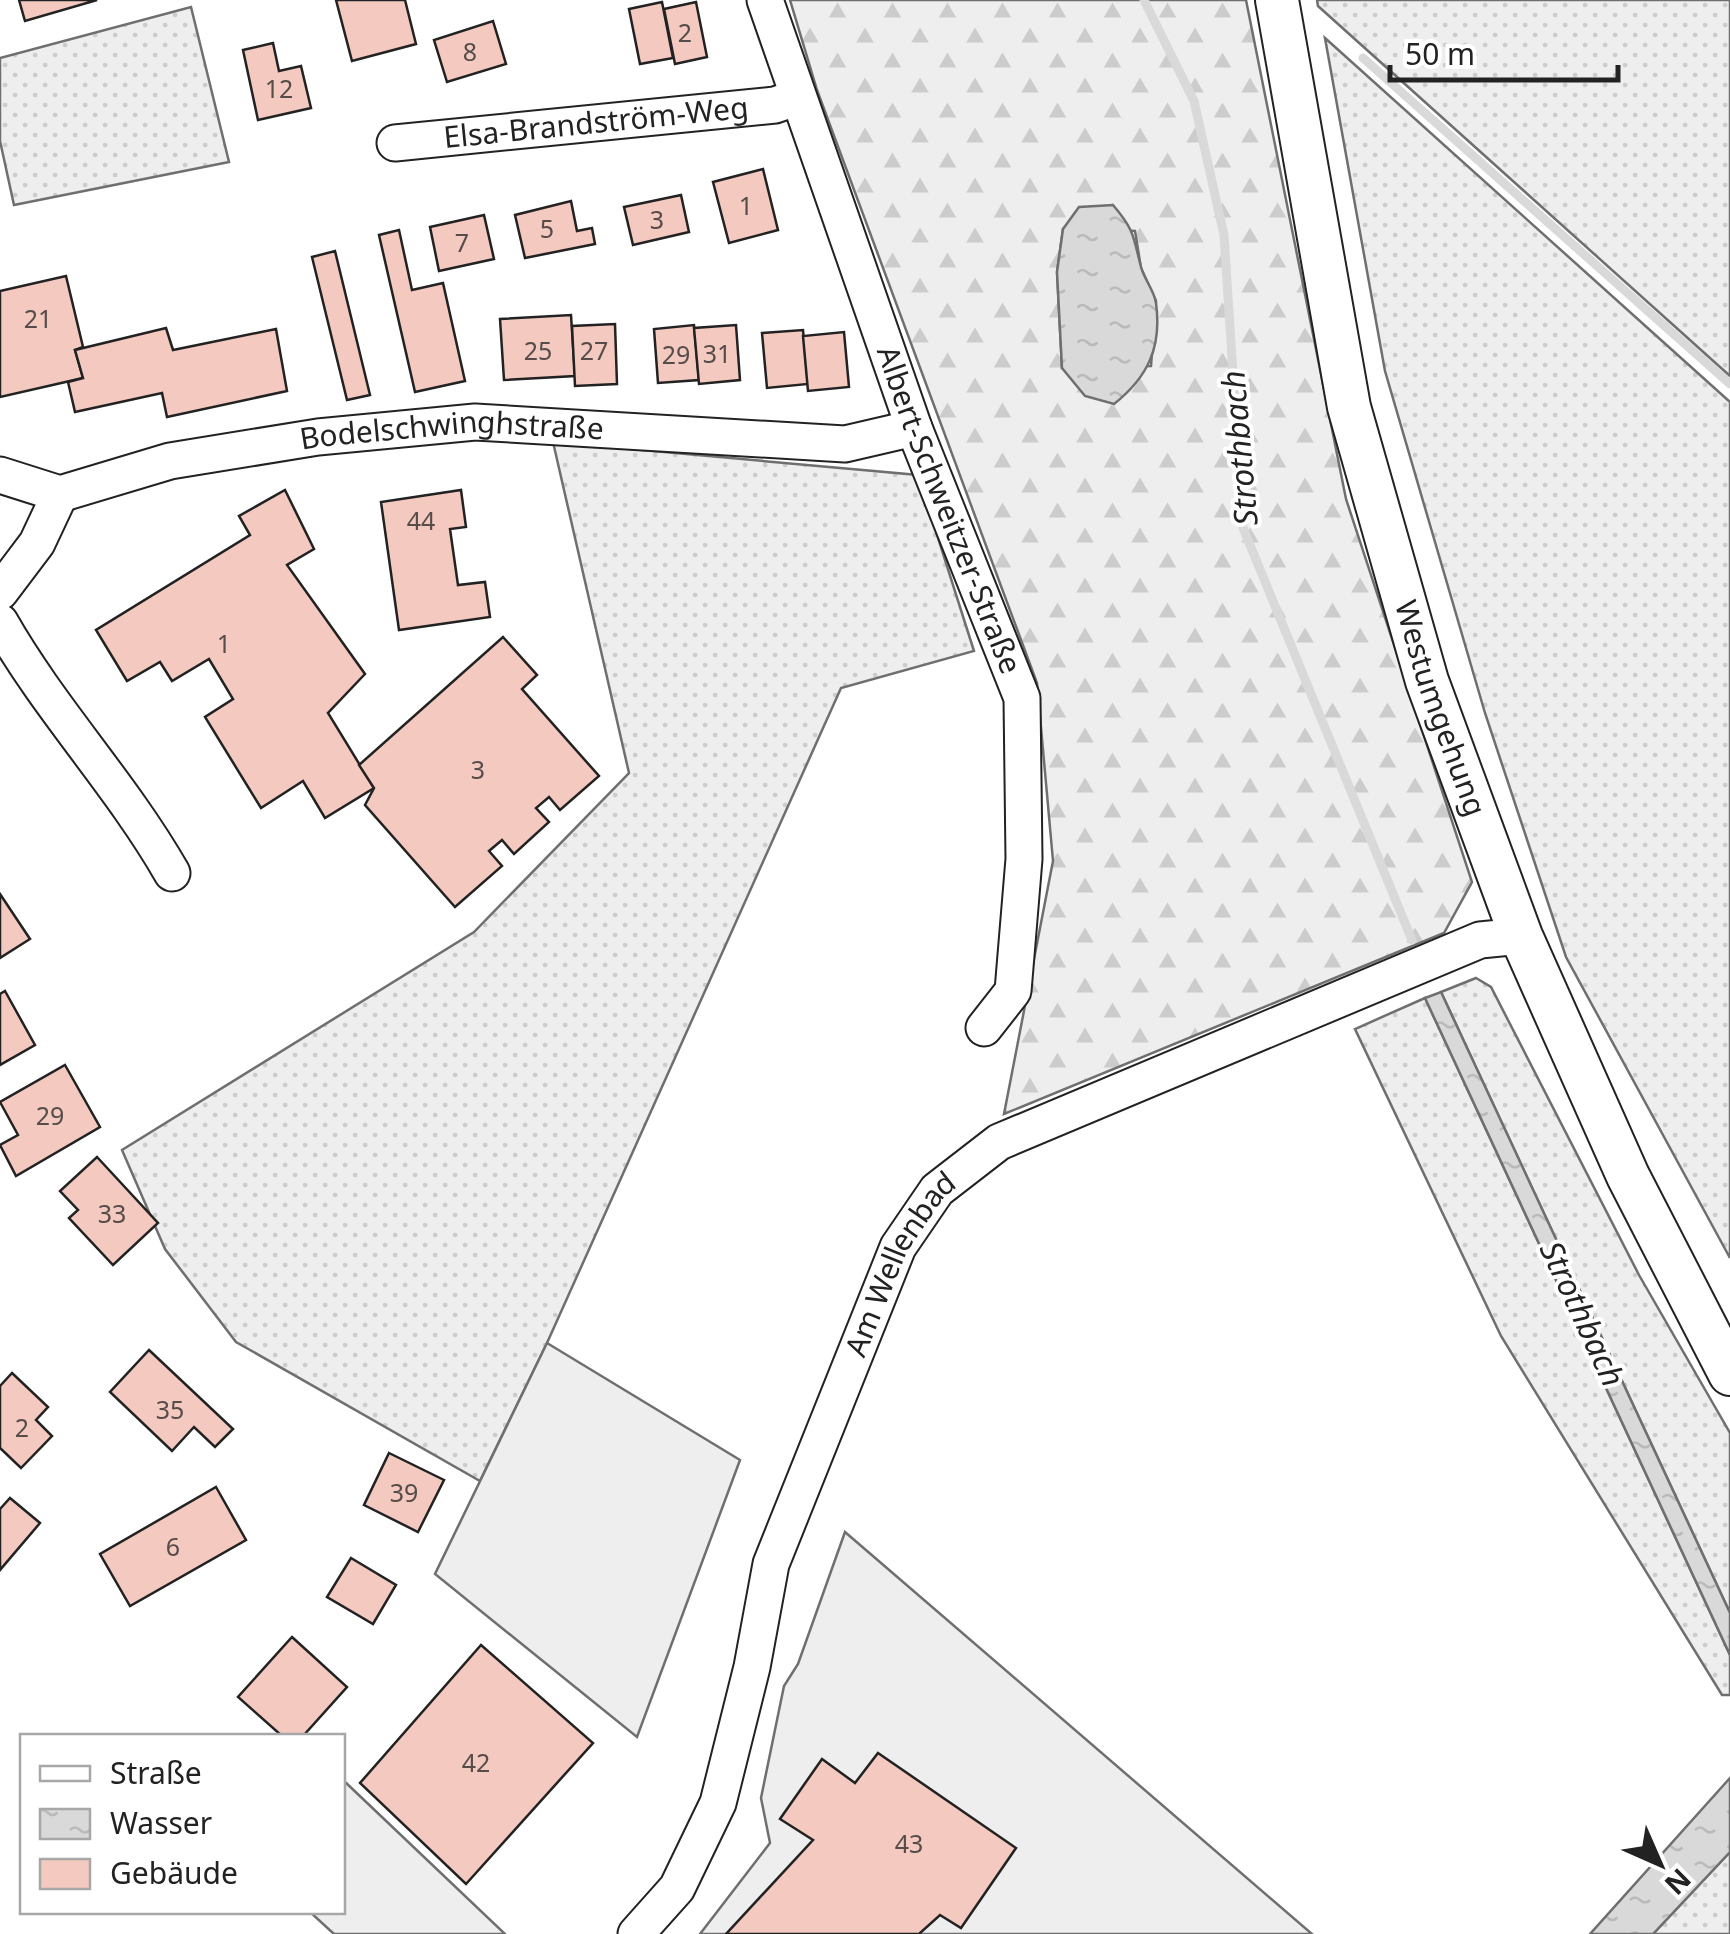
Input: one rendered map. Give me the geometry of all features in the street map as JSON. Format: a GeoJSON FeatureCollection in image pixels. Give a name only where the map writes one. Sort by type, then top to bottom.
{"type":"FeatureCollection","features":[{"type":"Feature","properties":{"kind":"main road","name":"Westumgehung"},"geometry":{"type":"LineString","coordinates":[[1278,0],[1349,407],[1427,680],[1520,936],[1628,1176],[1730,1374]]}},
{"type":"Feature","properties":{"kind":"street","name":"Albert-Schweitzer-Straße"},"geometry":{"type":"LineString","coordinates":[[765,0],[914,428],[1022,698],[1024,860],[1013,991],[984,1028]]}},
{"type":"Feature","properties":{"kind":"street","name":"Elsa-Brandström-Weg"},"geometry":{"type":"LineString","coordinates":[[395,143],[775,105],[798,97]]}},
{"type":"Feature","properties":{"kind":"street","name":"Bodelschwinghstraße"},"geometry":{"type":"LineString","coordinates":[[60,494],[170,460],[318,437],[475,422],[845,444],[914,428]]}},
{"type":"Feature","properties":{"kind":"street"},"geometry":{"type":"LineString","coordinates":[[0,476],[60,494],[37,543],[0,592]]}},
{"type":"Feature","properties":{"kind":"street"},"geometry":{"type":"LineString","coordinates":[[0,622],[27,669],[134,808],[172,872]]}},
{"type":"Feature","properties":{"kind":"street","name":"Am Wellenbad"},"geometry":{"type":"LineString","coordinates":[[636,1934],[677,1888],[718,1802],[771,1564],[898,1247],[937,1190],[999,1142],[1332,1006],[1480,940],[1520,936]]}},
{"type":"Feature","properties":{"kind":"green space"},"geometry":{"type":"Polygon","coordinates":[[[790,0],[1246,0],[1346,499],[1472,882],[1444,933],[1004,1114],[1053,861],[1037,683],[817,90],[790,0]],[[1063,229],[1057,272],[1062,368],[1151,366],[1156,301],[1141,268],[1135,231],[1063,229]]]}},
{"type":"Feature","properties":{"kind":"green space"},"geometry":{"type":"Polygon","coordinates":[[[1317,0],[1730,0],[1730,376],[1318,6],[1317,0]]]}},
{"type":"Feature","properties":{"kind":"green space"},"geometry":{"type":"Polygon","coordinates":[[[191,7],[229,162],[14,205],[0,141],[0,58],[191,7]]]}},
{"type":"Feature","properties":{"kind":"green space"},"geometry":{"type":"Polygon","coordinates":[[[1325,38],[1730,402],[1730,1258],[1566,957],[1485,713],[1385,371],[1325,38]]]}},
{"type":"Feature","properties":{"kind":"green space"},"geometry":{"type":"Polygon","coordinates":[[[553,442],[918,475],[974,651],[841,688],[547,1343],[480,1481],[236,1342],[165,1249],[122,1150],[474,932],[629,773],[553,442]]]}},
{"type":"Feature","properties":{"kind":"green space"},"geometry":{"type":"Polygon","coordinates":[[[1476,978],[1491,987],[1639,1275],[1730,1433],[1730,1613],[1441,992],[1476,978]]]}},
{"type":"Feature","properties":{"kind":"green space"},"geometry":{"type":"Polygon","coordinates":[[[1425,998],[1730,1655],[1730,1695],[1722,1695],[1501,1336],[1355,1029],[1425,998]]]}},
{"type":"Feature","properties":{"kind":"green space"},"geometry":{"type":"Polygon","coordinates":[[[547,1343],[740,1460],[637,1737],[435,1574],[547,1343]]]}},
{"type":"Feature","properties":{"kind":"green space"},"geometry":{"type":"Polygon","coordinates":[[[845,1532],[1312,1934],[700,1934],[770,1843],[761,1798],[784,1686],[798,1664],[845,1532]]]}},
{"type":"Feature","properties":{"kind":"green space"},"geometry":{"type":"Polygon","coordinates":[[[345,1782],[505,1934],[334,1934],[312,1914],[345,1914],[345,1782]]]}},
{"type":"Feature","properties":{"kind":"green space"},"geometry":{"type":"Polygon","coordinates":[[[1730,1852],[1730,1934],[1653,1934],[1730,1852]]]}},
{"type":"Feature","properties":{"kind":"water"},"geometry":{"type":"Polygon","coordinates":[[[1113,205],[1132,234],[1142,271],[1155,298],[1157,319],[1154,347],[1144,372],[1114,404],[1085,396],[1062,368],[1057,272],[1063,229],[1079,207],[1113,205]]]}},
{"type":"Feature","properties":{"kind":"water"},"geometry":{"type":"Polygon","coordinates":[[[1441,992],[1730,1613],[1730,1655],[1425,998],[1441,992]]]}},
{"type":"Feature","properties":{"kind":"water"},"geometry":{"type":"Polygon","coordinates":[[[1730,1778],[1730,1852],[1653,1934],[1590,1934],[1730,1778]]]}},
{"type":"Feature","properties":{"kind":"building"},"geometry":{"type":"Polygon","coordinates":[[[19,0],[97,0],[25,21],[19,0]]]}},
{"type":"Feature","properties":{"kind":"building"},"geometry":{"type":"Polygon","coordinates":[[[336,0],[405,0],[416,44],[352,61],[336,0]]]}},
{"type":"Feature","properties":{"kind":"building"},"geometry":{"type":"Polygon","coordinates":[[[662,2],[673,58],[640,64],[629,9],[662,2]]]}},
{"type":"Feature","properties":{"kind":"building"},"geometry":{"type":"Polygon","coordinates":[[[696,2],[707,57],[675,64],[664,9],[696,2]]]}},
{"type":"Feature","properties":{"kind":"building"},"geometry":{"type":"Polygon","coordinates":[[[493,21],[506,64],[447,82],[434,40],[493,21]]]}},
{"type":"Feature","properties":{"kind":"building"},"geometry":{"type":"Polygon","coordinates":[[[273,43],[279,71],[301,66],[311,108],[258,120],[243,50],[273,43]]]}},
{"type":"Feature","properties":{"kind":"building"},"geometry":{"type":"Polygon","coordinates":[[[763,169],[778,230],[729,243],[713,182],[763,169]]]}},
{"type":"Feature","properties":{"kind":"building"},"geometry":{"type":"Polygon","coordinates":[[[681,195],[689,232],[633,245],[624,207],[681,195]]]}},
{"type":"Feature","properties":{"kind":"building"},"geometry":{"type":"Polygon","coordinates":[[[571,201],[577,231],[592,228],[595,244],[525,258],[515,215],[571,201]]]}},
{"type":"Feature","properties":{"kind":"building"},"geometry":{"type":"Polygon","coordinates":[[[484,215],[494,259],[439,271],[430,227],[484,215]]]}},
{"type":"Feature","properties":{"kind":"building"},"geometry":{"type":"Polygon","coordinates":[[[399,230],[412,290],[443,283],[465,381],[415,392],[379,235],[399,230]]]}},
{"type":"Feature","properties":{"kind":"building"},"geometry":{"type":"Polygon","coordinates":[[[335,251],[370,395],[347,400],[312,257],[335,251]]]}},
{"type":"Feature","properties":{"kind":"building"},"geometry":{"type":"Polygon","coordinates":[[[66,276],[83,347],[75,350],[83,378],[0,397],[0,291],[66,276]]]}},
{"type":"Feature","properties":{"kind":"building"},"geometry":{"type":"Polygon","coordinates":[[[571,315],[575,376],[504,380],[500,319],[571,315]]]}},
{"type":"Feature","properties":{"kind":"building"},"geometry":{"type":"Polygon","coordinates":[[[615,324],[617,384],[575,386],[572,326],[615,324]]]}},
{"type":"Feature","properties":{"kind":"building"},"geometry":{"type":"Polygon","coordinates":[[[694,325],[699,380],[658,383],[654,329],[694,325]]]}},
{"type":"Feature","properties":{"kind":"building"},"geometry":{"type":"Polygon","coordinates":[[[736,325],[740,380],[699,384],[694,328],[736,325]]]}},
{"type":"Feature","properties":{"kind":"building"},"geometry":{"type":"Polygon","coordinates":[[[166,328],[173,350],[276,329],[287,391],[167,417],[162,393],[75,412],[68,382],[83,378],[75,350],[166,328]]]}},
{"type":"Feature","properties":{"kind":"building"},"geometry":{"type":"Polygon","coordinates":[[[803,330],[808,384],[767,388],[762,333],[803,330]]]}},
{"type":"Feature","properties":{"kind":"building"},"geometry":{"type":"Polygon","coordinates":[[[844,332],[849,387],[808,391],[803,336],[844,332]]]}},
{"type":"Feature","properties":{"kind":"building"},"geometry":{"type":"Polygon","coordinates":[[[285,490],[314,549],[287,565],[365,674],[328,713],[374,788],[325,818],[303,781],[261,808],[205,717],[233,699],[209,659],[172,681],[160,662],[127,681],[96,630],[250,535],[239,516],[285,490]]]}},
{"type":"Feature","properties":{"kind":"building"},"geometry":{"type":"Polygon","coordinates":[[[461,490],[466,527],[450,529],[458,585],[485,582],[490,617],[399,630],[381,502],[461,490]]]}},
{"type":"Feature","properties":{"kind":"building"},"geometry":{"type":"Polygon","coordinates":[[[503,637],[537,675],[522,689],[599,776],[560,810],[549,797],[536,808],[549,822],[514,854],[502,840],[489,851],[502,866],[455,907],[365,805],[374,788],[359,765],[503,637]]]}},
{"type":"Feature","properties":{"kind":"building"},"geometry":{"type":"Polygon","coordinates":[[[0,894],[30,939],[0,958],[0,894]]]}},
{"type":"Feature","properties":{"kind":"building"},"geometry":{"type":"Polygon","coordinates":[[[5,991],[35,1045],[0,1065],[0,994],[5,991]]]}},
{"type":"Feature","properties":{"kind":"building"},"geometry":{"type":"Polygon","coordinates":[[[65,1065],[100,1127],[16,1176],[0,1145],[18,1135],[0,1102],[65,1065]]]}},
{"type":"Feature","properties":{"kind":"building"},"geometry":{"type":"Polygon","coordinates":[[[97,1157],[158,1223],[113,1265],[69,1218],[78,1210],[60,1191],[97,1157]]]}},
{"type":"Feature","properties":{"kind":"building"},"geometry":{"type":"Polygon","coordinates":[[[149,1350],[233,1429],[215,1447],[194,1427],[172,1451],[110,1392],[149,1350]]]}},
{"type":"Feature","properties":{"kind":"building"},"geometry":{"type":"Polygon","coordinates":[[[12,1373],[48,1407],[36,1420],[52,1436],[21,1468],[0,1448],[0,1386],[12,1373]]]}},
{"type":"Feature","properties":{"kind":"building"},"geometry":{"type":"Polygon","coordinates":[[[389,1453],[444,1480],[418,1532],[364,1505],[389,1453]]]}},
{"type":"Feature","properties":{"kind":"building"},"geometry":{"type":"Polygon","coordinates":[[[216,1487],[246,1540],[130,1606],[100,1554],[216,1487]]]}},
{"type":"Feature","properties":{"kind":"building"},"geometry":{"type":"Polygon","coordinates":[[[10,1498],[40,1523],[0,1570],[0,1509],[10,1498]]]}},
{"type":"Feature","properties":{"kind":"building"},"geometry":{"type":"Polygon","coordinates":[[[351,1558],[396,1585],[373,1624],[327,1597],[351,1558]]]}},
{"type":"Feature","properties":{"kind":"building"},"geometry":{"type":"Polygon","coordinates":[[[292,1637],[347,1687],[305,1734],[280,1734],[238,1697],[292,1637]]]}},
{"type":"Feature","properties":{"kind":"building"},"geometry":{"type":"Polygon","coordinates":[[[481,1645],[593,1743],[466,1884],[360,1783],[481,1645]]]}},
{"type":"Feature","properties":{"kind":"building"},"geometry":{"type":"Polygon","coordinates":[[[878,1753],[1016,1848],[961,1928],[940,1915],[919,1934],[726,1934],[813,1840],[780,1819],[822,1759],[855,1783],[878,1753]]]}},
{"type":"Feature","properties":{"kind":"waterway","name":"Strothbach"},"geometry":{"type":"LineString","coordinates":[[1144,0],[1194,101],[1224,235],[1243,528],[1412,940]]}},
{"type":"Feature","properties":{"kind":"waterway"},"geometry":{"type":"LineString","coordinates":[[1363,58],[1730,384]]}}]}
